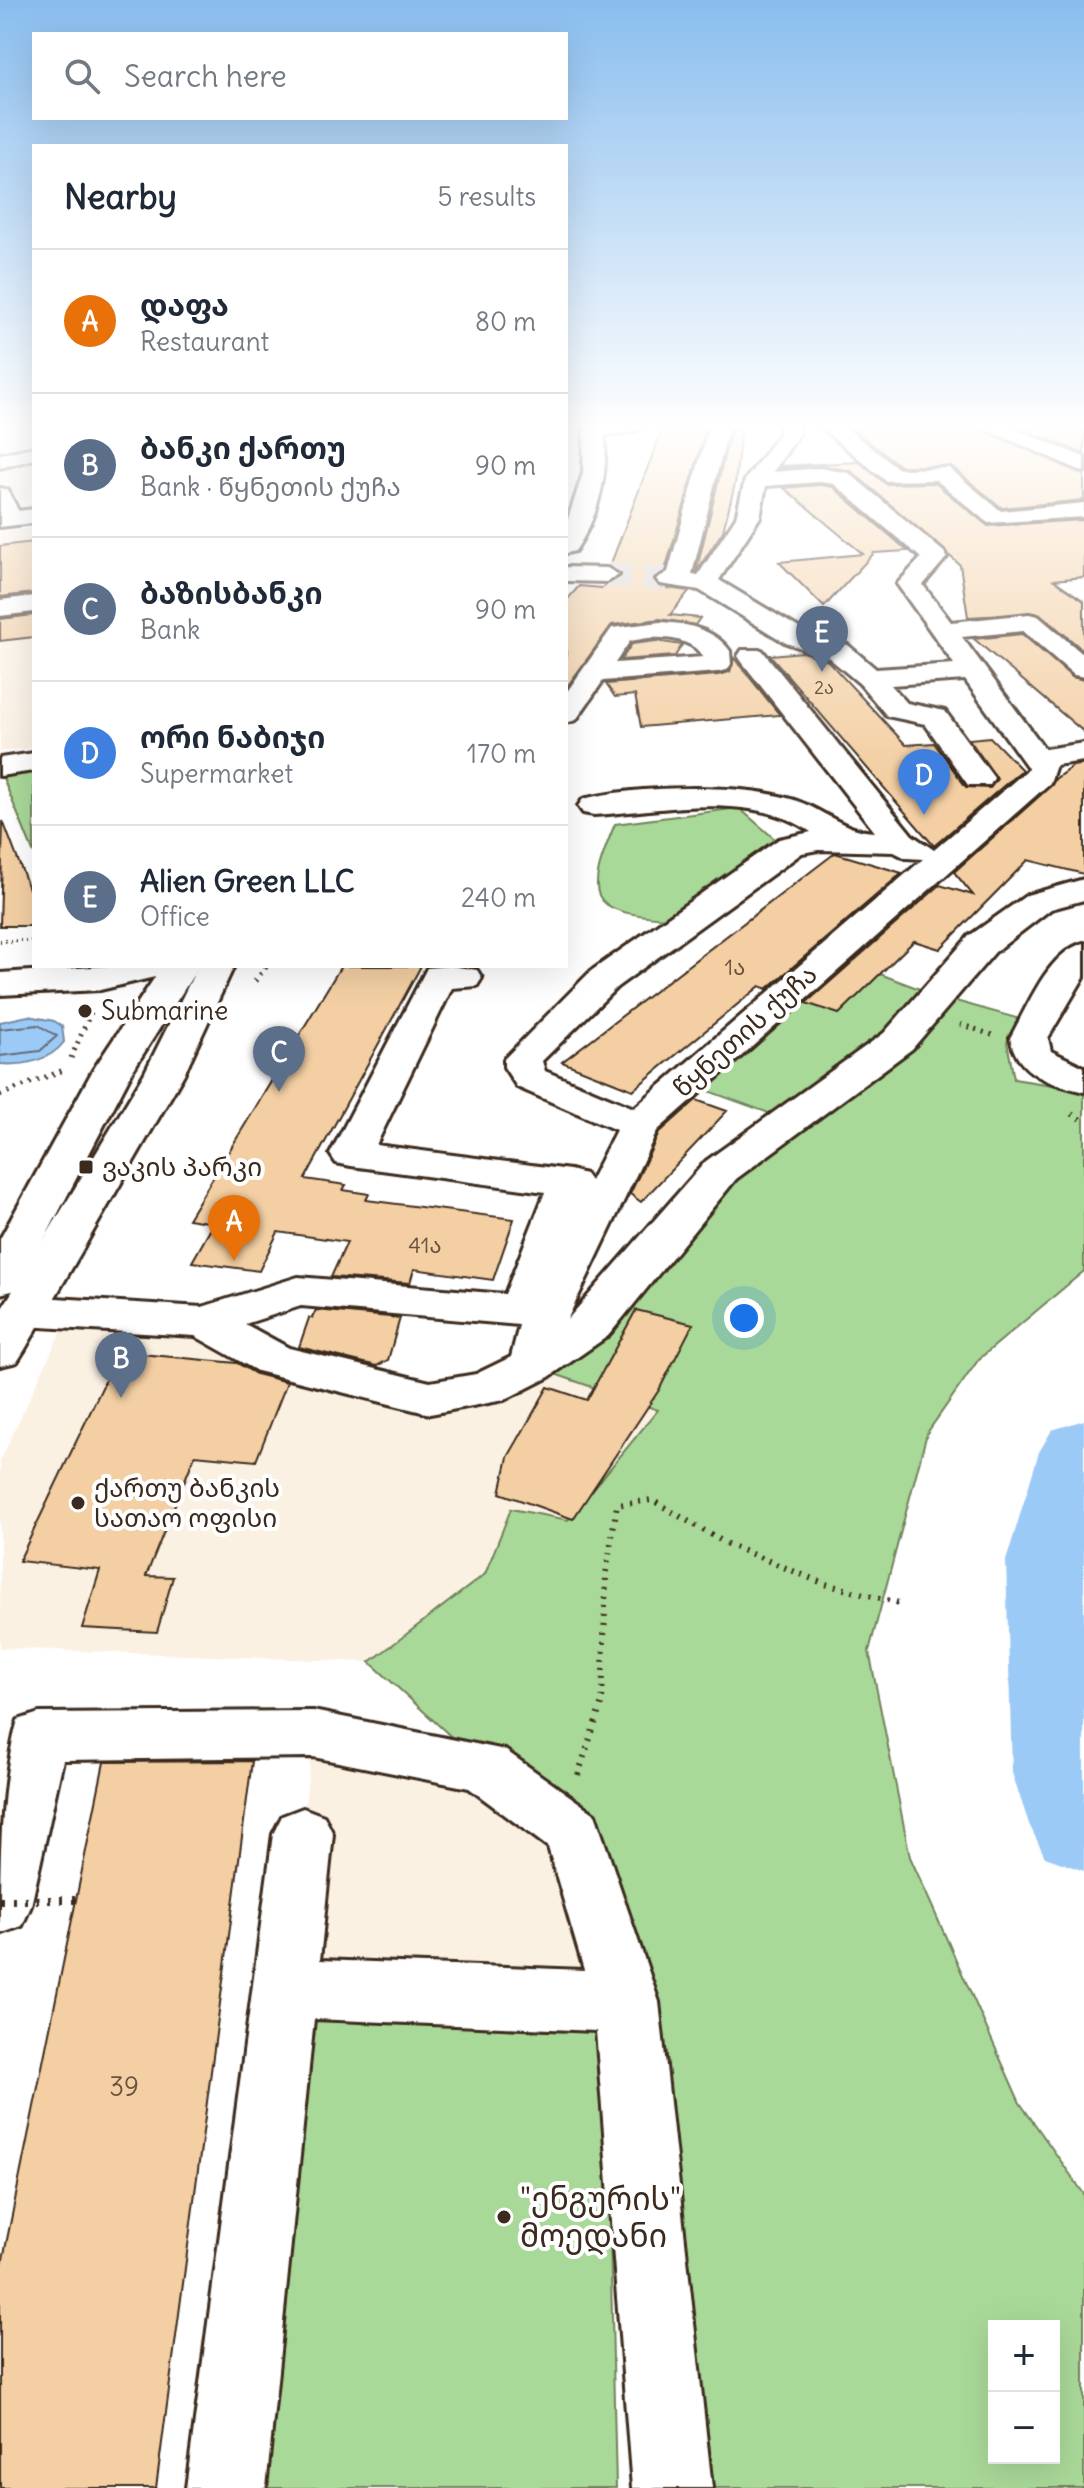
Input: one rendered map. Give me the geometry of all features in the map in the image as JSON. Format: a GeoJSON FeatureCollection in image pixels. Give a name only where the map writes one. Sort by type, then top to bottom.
{"type":"FeatureCollection","features":[{"type":"Feature","properties":{"kind":"street"},"geometry":{"type":"LineString","coordinates":[[685,541],[674,580],[705,583],[739,600],[795,637],[838,651],[870,678],[897,710],[935,717],[979,778]]}},
{"type":"Feature","properties":{"kind":"street"},"geometry":{"type":"LineString","coordinates":[[705,583],[732,541]]}},
{"type":"Feature","properties":{"kind":"street"},"geometry":{"type":"LineString","coordinates":[[916,541],[935,557],[910,584],[970,671],[1040,759],[1084,752]]}},
{"type":"Feature","properties":{"kind":"street"},"geometry":{"type":"LineString","coordinates":[[568,574],[607,575]]}},
{"type":"Feature","properties":{"kind":"street"},"geometry":{"type":"LineString","coordinates":[[0,608],[32,604]]}},
{"type":"Feature","properties":{"kind":"street"},"geometry":{"type":"LineString","coordinates":[[943,631],[1029,622],[1084,669]]}},
{"type":"Feature","properties":{"kind":"street"},"geometry":{"type":"LineString","coordinates":[[1050,641],[1084,647]]}},
{"type":"Feature","properties":{"kind":"street"},"geometry":{"type":"LineString","coordinates":[[752,656],[900,842],[938,862]]}},
{"type":"Feature","properties":{"kind":"street"},"geometry":{"type":"LineString","coordinates":[[870,678],[970,671]]}},
{"type":"Feature","properties":{"kind":"street"},"geometry":{"type":"LineString","coordinates":[[568,711],[594,673]]}},
{"type":"Feature","properties":{"kind":"street"},"geometry":{"type":"LineString","coordinates":[[0,749],[32,744]]}},
{"type":"Feature","properties":{"kind":"street","name":"წყნეთის ქუჩა"},"geometry":{"type":"LineString","coordinates":[[532,1366],[545,1315],[639,1125],[1039,776],[1043,768],[1040,759]]}},
{"type":"Feature","properties":{"kind":"street"},"geometry":{"type":"LineString","coordinates":[[0,767],[32,762]]}},
{"type":"Feature","properties":{"kind":"street"},"geometry":{"type":"LineString","coordinates":[[594,806],[713,801],[763,803],[799,811],[846,841]]}},
{"type":"Feature","properties":{"kind":"street"},"geometry":{"type":"LineString","coordinates":[[639,1125],[531,1079],[523,1067],[523,1059],[604,979],[791,846],[818,840],[900,842]]}},
{"type":"Feature","properties":{"kind":"street"},"geometry":{"type":"LineString","coordinates":[[11,1295],[205,1322],[274,1360],[430,1398],[487,1389],[532,1366],[592,1325],[721,1170],[898,1041],[982,944],[1039,902],[1084,889]]}},
{"type":"Feature","properties":{"kind":"street"},"geometry":{"type":"LineString","coordinates":[[1084,954],[1061,981],[1029,1038],[1033,1056],[1055,1070],[1084,1080]]}},
{"type":"Feature","properties":{"kind":"street"},"geometry":{"type":"LineString","coordinates":[[0,984],[100,979],[149,968]]}},
{"type":"Feature","properties":{"kind":"street"},"geometry":{"type":"LineString","coordinates":[[0,1351],[11,1295],[113,1070],[180,968]]}},
{"type":"Feature","properties":{"kind":"street"},"geometry":{"type":"LineString","coordinates":[[11,1295],[164,1074],[215,968]]}},
{"type":"Feature","properties":{"kind":"street"},"geometry":{"type":"LineString","coordinates":[[205,1322],[298,1291],[522,1310],[570,1183],[351,1154],[440,976],[464,978]]}},
{"type":"Feature","properties":{"kind":"street"},"geometry":{"type":"LineString","coordinates":[[0,1903],[39,1737],[313,1734],[484,1767],[574,1832],[626,2002],[672,2488]]}},
{"type":"Feature","properties":{"kind":"street"},"geometry":{"type":"LineString","coordinates":[[226,2488],[303,1834]]}},
{"type":"Feature","properties":{"kind":"street"},"geometry":{"type":"LineString","coordinates":[[284,1988],[626,2002]]}},
{"type":"Feature","properties":{"kind":"path"},"geometry":{"type":"LineString","coordinates":[[0,941],[32,941]]}},
{"type":"Feature","properties":{"kind":"path"},"geometry":{"type":"LineString","coordinates":[[950,1020],[1003,1039]]}},
{"type":"Feature","properties":{"kind":"path"},"geometry":{"type":"LineString","coordinates":[[0,1095],[68,1068],[79,1068]]}},
{"type":"Feature","properties":{"kind":"path"},"geometry":{"type":"LineString","coordinates":[[574,1832],[578,1775],[603,1695],[606,1562],[617,1505],[652,1500],[727,1544],[825,1584],[899,1603]]}},
{"type":"Feature","properties":{"kind":"path"},"geometry":{"type":"LineString","coordinates":[[0,1903],[76,1900]]}},
{"type":"Feature","properties":{"kind":"shaded area"},"geometry":{"type":"Polygon","coordinates":[[[0,541],[32,541],[32,748],[0,752],[0,541]]]}},
{"type":"Feature","properties":{"kind":"shaded area"},"geometry":{"type":"Polygon","coordinates":[[[69,1314],[205,1322],[430,1398],[532,1366],[658,1410],[568,1520],[511,1509],[485,1574],[370,1662],[0,1648],[0,1461],[69,1314]]]}},
{"type":"Feature","properties":{"kind":"shaded area"},"geometry":{"type":"Polygon","coordinates":[[[313,1734],[484,1767],[574,1832],[626,2002],[284,1988],[313,1734]]]}},
{"type":"Feature","properties":{"kind":"green space"},"geometry":{"type":"Polygon","coordinates":[[[32,769],[32,849],[1,773],[32,769]]]}},
{"type":"Feature","properties":{"kind":"green space"},"geometry":{"type":"Polygon","coordinates":[[[739,808],[776,840],[724,883],[701,893],[666,918],[620,911],[607,905],[599,896],[599,868],[615,824],[739,808]]]}},
{"type":"Feature","properties":{"kind":"green space"},"geometry":{"type":"Polygon","coordinates":[[[830,955],[938,996],[1020,1019],[1007,1042],[1014,1079],[1084,1090],[1084,1271],[979,1359],[927,1433],[869,1651],[910,1857],[1020,2103],[1084,2194],[1084,2488],[697,2488],[574,1832],[484,1767],[370,1662],[485,1574],[511,1509],[568,1520],[658,1410],[532,1366],[788,1120],[686,1083],[830,955]]]}},
{"type":"Feature","properties":{"kind":"green space"},"geometry":{"type":"Polygon","coordinates":[[[312,2014],[605,2019],[616,2488],[262,2488],[312,2014]]]}},
{"type":"Feature","properties":{"kind":"water"},"geometry":{"type":"Polygon","coordinates":[[[28,1016],[54,1021],[62,1026],[64,1042],[44,1058],[18,1064],[0,1064],[0,1022],[28,1016]]]}},
{"type":"Feature","properties":{"kind":"building"},"geometry":{"type":"Polygon","coordinates":[[[620,541],[674,541],[665,570],[653,578],[660,587],[689,591],[670,615],[700,618],[695,625],[660,619],[612,625],[568,685],[568,599],[579,586],[602,588],[622,576],[610,566],[620,541]]]}},
{"type":"Feature","properties":{"kind":"building"},"geometry":{"type":"Polygon","coordinates":[[[704,541],[716,541],[696,572],[704,541]]]}},
{"type":"Feature","properties":{"kind":"building"},"geometry":{"type":"Polygon","coordinates":[[[848,541],[896,541],[908,551],[874,553],[824,607],[779,562],[863,554],[848,541]]]}},
{"type":"Feature","properties":{"kind":"building"},"geometry":{"type":"Polygon","coordinates":[[[932,541],[1084,541],[1084,577],[1054,580],[1084,601],[1084,651],[1039,613],[968,617],[960,565],[932,541]]]}},
{"type":"Feature","properties":{"kind":"building"},"geometry":{"type":"Polygon","coordinates":[[[32,542],[32,593],[0,597],[0,546],[32,542]]]}},
{"type":"Feature","properties":{"kind":"building"},"geometry":{"type":"Polygon","coordinates":[[[32,615],[32,637],[0,641],[0,619],[32,615]]]}},
{"type":"Feature","properties":{"kind":"building"},"geometry":{"type":"Polygon","coordinates":[[[1022,634],[1072,677],[1084,680],[1084,732],[974,639],[1022,634]]]}},
{"type":"Feature","properties":{"kind":"building"},"geometry":{"type":"Polygon","coordinates":[[[656,641],[682,645],[675,656],[621,660],[632,644],[656,641]]]}},
{"type":"Feature","properties":{"kind":"building"},"geometry":{"type":"Polygon","coordinates":[[[803,652],[828,661],[906,745],[934,743],[966,787],[990,788],[997,779],[969,739],[990,737],[1022,770],[934,846],[770,655],[803,652]]]}},
{"type":"Feature","properties":{"kind":"building"},"geometry":{"type":"Polygon","coordinates":[[[734,658],[780,715],[641,727],[635,695],[615,697],[606,684],[718,675],[730,672],[734,658]]]}},
{"type":"Feature","properties":{"kind":"building"},"geometry":{"type":"Polygon","coordinates":[[[1084,764],[1084,874],[1028,860],[940,949],[914,941],[839,1014],[806,1003],[940,885],[973,895],[954,872],[1055,779],[1073,766],[1084,764]]]}},
{"type":"Feature","properties":{"kind":"building"},"geometry":{"type":"Polygon","coordinates":[[[3,821],[32,897],[32,926],[0,926],[3,821]]]}},
{"type":"Feature","properties":{"kind":"building"},"geometry":{"type":"Polygon","coordinates":[[[835,853],[902,873],[767,989],[760,986],[633,1090],[562,1062],[835,853]]]}},
{"type":"Feature","properties":{"kind":"building"},"geometry":{"type":"Polygon","coordinates":[[[340,968],[420,968],[305,1179],[346,1185],[343,1190],[369,1194],[366,1200],[514,1219],[493,1280],[414,1269],[410,1283],[331,1277],[347,1242],[278,1232],[259,1271],[192,1262],[214,1223],[188,1219],[340,968]]]}},
{"type":"Feature","properties":{"kind":"building"},"geometry":{"type":"Polygon","coordinates":[[[696,1100],[727,1111],[641,1202],[630,1194],[659,1133],[696,1100]]]}},
{"type":"Feature","properties":{"kind":"building"},"geometry":{"type":"Polygon","coordinates":[[[316,1310],[400,1318],[388,1360],[377,1366],[299,1347],[309,1318],[316,1310]]]}},
{"type":"Feature","properties":{"kind":"building"},"geometry":{"type":"Polygon","coordinates":[[[636,1310],[693,1324],[659,1390],[573,1519],[500,1493],[508,1457],[548,1387],[587,1400],[636,1310]]]}},
{"type":"Feature","properties":{"kind":"building"},"geometry":{"type":"Polygon","coordinates":[[[119,1352],[237,1363],[256,1374],[287,1382],[256,1461],[195,1455],[146,1576],[173,1577],[157,1632],[82,1628],[100,1570],[19,1561],[119,1352]]]}},
{"type":"Feature","properties":{"kind":"building"},"geometry":{"type":"Polygon","coordinates":[[[252,1761],[156,2488],[0,2488],[0,2274],[104,1762],[252,1761]]]}},
{"type":"Feature","properties":{"kind":"waterway"},"geometry":{"type":"LineString","coordinates":[[1084,1452],[1054,1561],[1066,1773],[1084,1824]]}},
{"type":"Feature","properties":{"kind":"tunnel"},"geometry":{"type":"LineString","coordinates":[[607,575],[669,579]]}},
{"type":"Feature","properties":{"kind":"place","name":"Alien Green LLC"},"geometry":{"type":"Point","coordinates":[822,672]}},
{"type":"Feature","properties":{"kind":"place","name":"ორი ნაბიჯი"},"geometry":{"type":"Point","coordinates":[924,815]}},
{"type":"Feature","properties":{"kind":"place","name":"Submarine"},"geometry":{"type":"Point","coordinates":[85,1011]}},
{"type":"Feature","properties":{"kind":"place","name":"ბაზისბანკი"},"geometry":{"type":"Point","coordinates":[279,1092]}},
{"type":"Feature","properties":{"kind":"place","name":"ვაკის პარკი"},"geometry":{"type":"Point","coordinates":[86,1167]}},
{"type":"Feature","properties":{"kind":"place","name":"დაფა"},"geometry":{"type":"Point","coordinates":[234,1261]}},
{"type":"Feature","properties":{"kind":"place","name":"ბანკი ქართუ"},"geometry":{"type":"Point","coordinates":[121,1398]}},
{"type":"Feature","properties":{"kind":"place","name":"ქართუ ბანკის სათაო ოფისი"},"geometry":{"type":"Point","coordinates":[78,1503]}},
{"type":"Feature","properties":{"kind":"place","name":"\"ენგურის\" მოედანი"},"geometry":{"type":"Point","coordinates":[504,2217]}}]}
